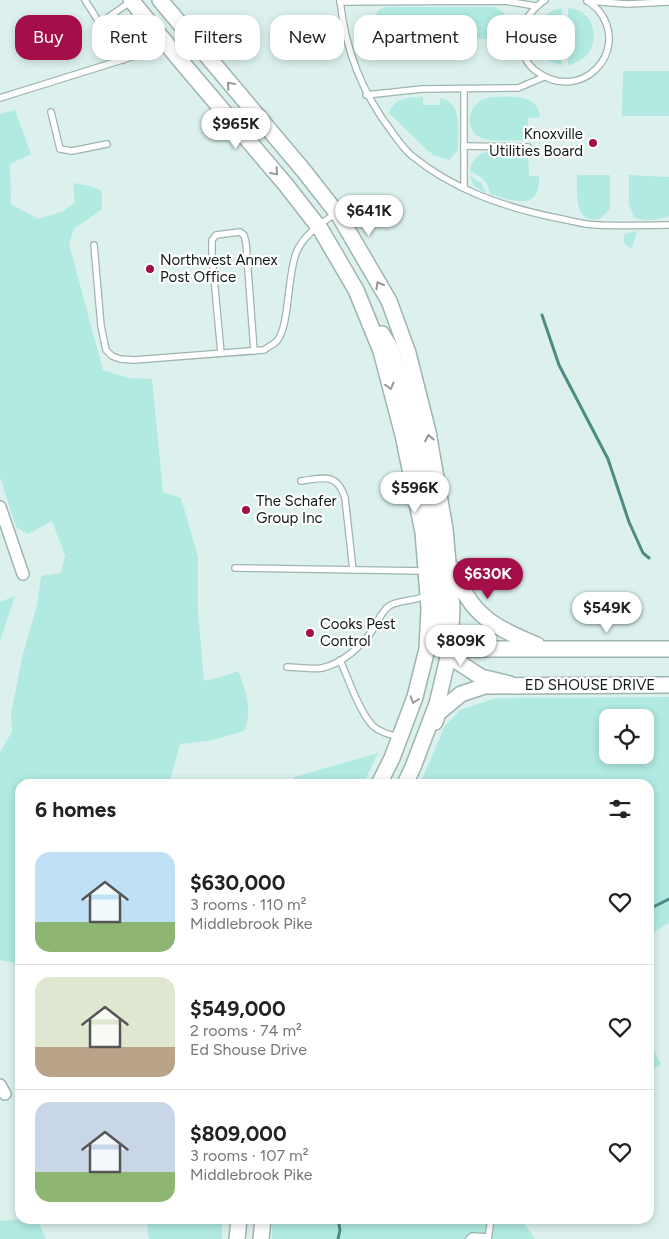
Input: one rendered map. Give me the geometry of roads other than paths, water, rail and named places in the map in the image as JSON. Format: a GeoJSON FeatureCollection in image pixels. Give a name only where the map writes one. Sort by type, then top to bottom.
{"type":"FeatureCollection","features":[{"type":"Feature","properties":{"kind":"main road"},"geometry":{"type":"LineString","coordinates":[[160,0],[337,212],[388,301],[408,353],[428,432],[446,538],[452,608],[450,649],[436,704],[413,767]]}},
{"type":"Feature","properties":{"kind":"main road"},"geometry":{"type":"LineString","coordinates":[[132,1],[143,15]]}},
{"type":"Feature","properties":{"kind":"main road"},"geometry":{"type":"LineString","coordinates":[[165,42],[318,225],[391,349],[407,402],[433,526],[439,611],[443,635],[455,660],[481,677],[510,684]]}},
{"type":"Feature","properties":{"kind":"main road"},"geometry":{"type":"LineString","coordinates":[[356,290],[381,352],[402,435],[423,532],[429,608],[427,649],[415,697],[382,779]]}},
{"type":"Feature","properties":{"kind":"main road"},"geometry":{"type":"LineString","coordinates":[[446,538],[460,588],[474,607],[489,622],[507,633],[546,649]]}},
{"type":"Feature","properties":{"kind":"main road"},"geometry":{"type":"LineString","coordinates":[[427,649],[669,649]]}},
{"type":"Feature","properties":{"kind":"main road"},"geometry":{"type":"LineString","coordinates":[[407,779],[438,713],[461,694],[485,686],[510,684]]}},
{"type":"Feature","properties":{"kind":"main road","name":"ED SHOUSE DRIVE"},"geometry":{"type":"LineString","coordinates":[[510,684],[669,685]]}},
{"type":"Feature","properties":{"kind":"main road"},"geometry":{"type":"LineString","coordinates":[[238,1239],[239,1224]]}},
{"type":"Feature","properties":{"kind":"main road"},"geometry":{"type":"LineString","coordinates":[[261,1239],[262,1224]]}},
{"type":"Feature","properties":{"kind":"street"},"geometry":{"type":"LineString","coordinates":[[0,507],[23,574]]}},
{"type":"Feature","properties":{"kind":"lane"},"geometry":{"type":"LineString","coordinates":[[85,0],[95,15]]}},
{"type":"Feature","properties":{"kind":"lane"},"geometry":{"type":"LineString","coordinates":[[545,0],[536,6],[527,17],[522,30],[521,44],[525,57],[533,69],[544,77],[558,82],[573,82],[587,77],[599,67],[606,54],[609,39],[606,24],[599,11],[586,0]]}},
{"type":"Feature","properties":{"kind":"lane"},"geometry":{"type":"LineString","coordinates":[[586,0],[627,4],[669,2]]}},
{"type":"Feature","properties":{"kind":"lane"},"geometry":{"type":"LineString","coordinates":[[112,15],[132,1]]}},
{"type":"Feature","properties":{"kind":"lane"},"geometry":{"type":"LineString","coordinates":[[536,6],[505,2],[340,1],[341,14],[359,79],[379,116],[411,155],[446,179],[500,204],[586,224],[669,225]]}},
{"type":"Feature","properties":{"kind":"lane"},"geometry":{"type":"LineString","coordinates":[[0,98],[123,60]]}},
{"type":"Feature","properties":{"kind":"lane"},"geometry":{"type":"LineString","coordinates":[[366,94],[422,90],[518,88],[544,77]]}},
{"type":"Feature","properties":{"kind":"lane"},"geometry":{"type":"LineString","coordinates":[[464,90],[464,188]]}},
{"type":"Feature","properties":{"kind":"lane"},"geometry":{"type":"LineString","coordinates":[[51,112],[60,149],[72,151],[107,144]]}},
{"type":"Feature","properties":{"kind":"lane"},"geometry":{"type":"LineString","coordinates":[[464,146],[528,146]]}},
{"type":"Feature","properties":{"kind":"lane"},"geometry":{"type":"LineString","coordinates":[[94,245],[101,326],[106,350],[112,356],[120,359],[134,360],[264,350],[277,340],[283,326],[292,263],[298,248],[318,225],[337,212]]}},
{"type":"Feature","properties":{"kind":"lane"},"geometry":{"type":"LineString","coordinates":[[221,353],[212,240],[216,235],[224,232],[240,232],[244,235],[254,351]]}},
{"type":"Feature","properties":{"kind":"lane"},"geometry":{"type":"LineString","coordinates":[[301,480],[326,478],[335,480],[343,490],[353,570]]}},
{"type":"Feature","properties":{"kind":"lane"},"geometry":{"type":"LineString","coordinates":[[235,568],[426,571]]}},
{"type":"Feature","properties":{"kind":"lane"},"geometry":{"type":"LineString","coordinates":[[287,667],[322,668],[340,660],[366,639],[388,607],[397,602],[422,598],[428,594]]}},
{"type":"Feature","properties":{"kind":"lane"},"geometry":{"type":"LineString","coordinates":[[340,660],[364,713],[374,726],[390,735],[400,737]]}},
{"type":"Feature","properties":{"kind":"lane"},"geometry":{"type":"LineString","coordinates":[[469,1239],[472,1236],[488,1238],[490,1224]]}},
{"type":"Feature","properties":{"kind":"waterway"},"geometry":{"type":"LineString","coordinates":[[542,315],[559,365],[608,459],[629,522],[643,553],[649,558]]}},
{"type":"Feature","properties":{"kind":"waterway"},"geometry":{"type":"LineString","coordinates":[[654,906],[669,899]]}},
{"type":"Feature","properties":{"kind":"waterway"},"geometry":{"type":"LineString","coordinates":[[338,1239],[339,1224]]}},
{"type":"Feature","properties":{"kind":"place","name":"Knoxville Utilities Board"},"geometry":{"type":"Point","coordinates":[593,143]}},
{"type":"Feature","properties":{"kind":"place","name":"Northwest Annex Post Office"},"geometry":{"type":"Point","coordinates":[150,269]}},
{"type":"Feature","properties":{"kind":"place","name":"The Schafer Group Inc"},"geometry":{"type":"Point","coordinates":[246,510]}},
{"type":"Feature","properties":{"kind":"place","name":"Cooks Pest Control"},"geometry":{"type":"Point","coordinates":[310,633]}}]}
